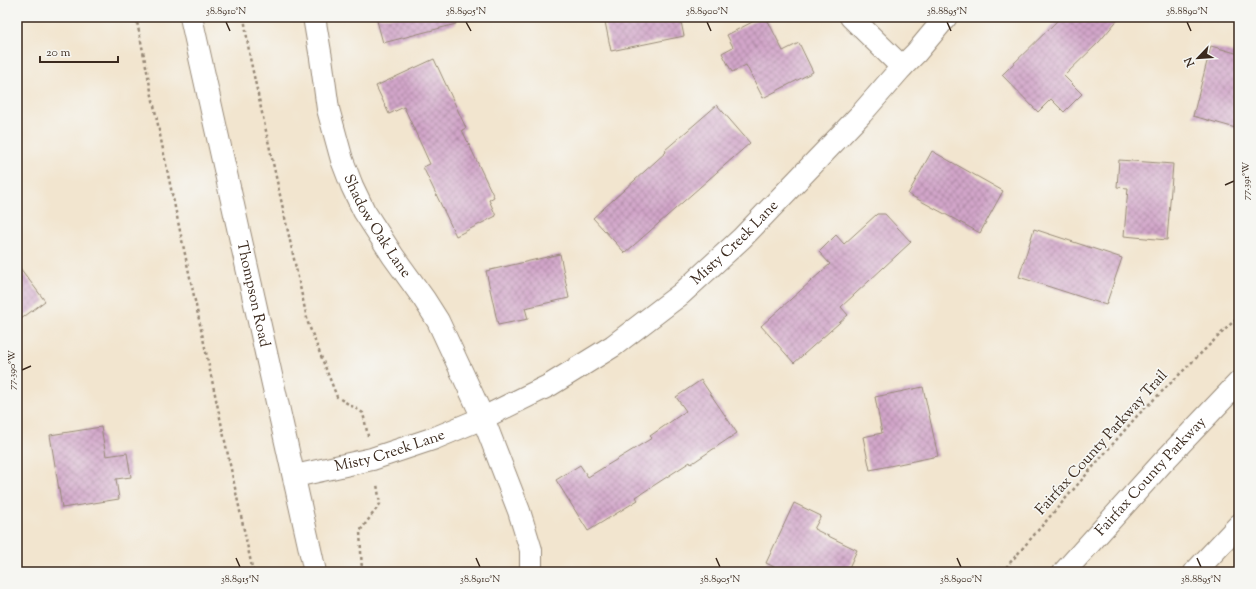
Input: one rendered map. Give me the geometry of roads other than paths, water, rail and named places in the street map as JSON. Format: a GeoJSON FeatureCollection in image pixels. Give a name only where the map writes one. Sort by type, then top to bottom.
{"type":"FeatureCollection","features":[{"type":"Feature","properties":{"kind":"main road","name":"Thompson Road"},"geometry":{"type":"LineString","coordinates":[[191,17],[316,572]]}},
{"type":"Feature","properties":{"kind":"main road","name":"Shadow Oak Lane"},"geometry":{"type":"LineString","coordinates":[[314,17],[322,58],[328,109],[342,160],[352,186],[372,224],[438,321],[483,418]]}},
{"type":"Feature","properties":{"kind":"main road"},"geometry":{"type":"LineString","coordinates":[[851,17],[902,67]]}},
{"type":"Feature","properties":{"kind":"main road","name":"Misty Creek Lane"},"geometry":{"type":"LineString","coordinates":[[295,476],[372,459],[435,438],[483,418],[550,385],[613,346],[681,294],[742,238],[862,113],[946,17]]}},
{"type":"Feature","properties":{"kind":"main road","name":"Fairfax County Parkway"},"geometry":{"type":"LineString","coordinates":[[1064,572],[1163,462],[1239,382]]}},
{"type":"Feature","properties":{"kind":"main road"},"geometry":{"type":"LineString","coordinates":[[483,418],[531,550],[531,572]]}},
{"type":"Feature","properties":{"kind":"main road"},"geometry":{"type":"LineString","coordinates":[[1195,572],[1239,525]]}}]}
